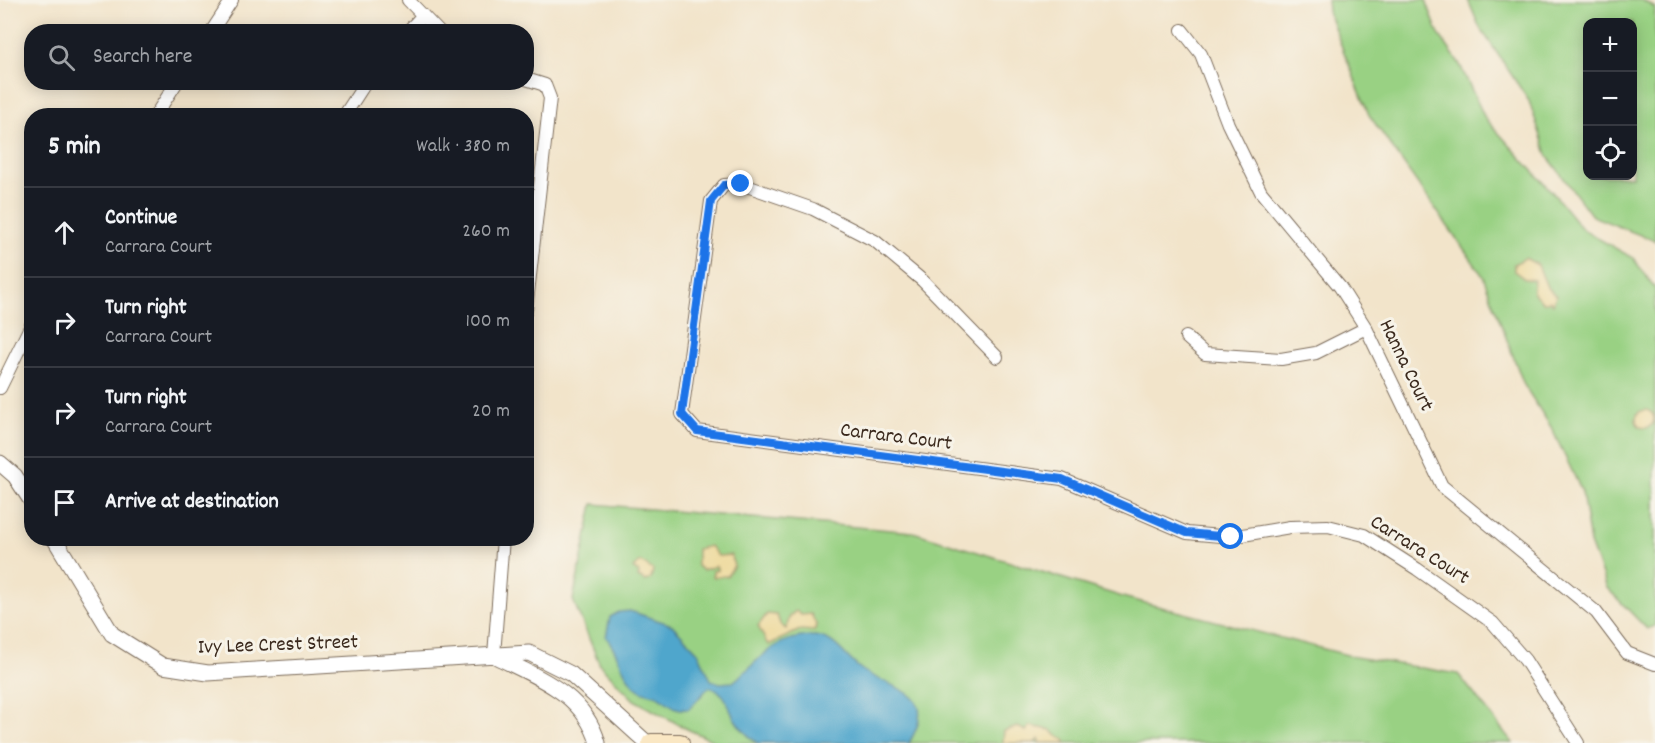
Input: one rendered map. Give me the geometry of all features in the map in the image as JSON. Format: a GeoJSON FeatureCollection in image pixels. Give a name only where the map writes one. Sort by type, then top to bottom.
{"type":"FeatureCollection","features":[{"type":"Feature","properties":{"kind":"main road"},"geometry":{"type":"LineString","coordinates":[[649,743],[680,743]]}},
{"type":"Feature","properties":{"kind":"street"},"geometry":{"type":"LineString","coordinates":[[216,24],[232,0]]}},
{"type":"Feature","properties":{"kind":"street"},"geometry":{"type":"LineString","coordinates":[[408,0],[431,24]]}},
{"type":"Feature","properties":{"kind":"street"},"geometry":{"type":"LineString","coordinates":[[415,24],[423,15]]}},
{"type":"Feature","properties":{"kind":"street","name":"Hanna Court"},"geometry":{"type":"LineString","coordinates":[[1182,30],[1201,54],[1228,124],[1261,192],[1340,287],[1366,328],[1442,486],[1596,612],[1628,653],[1655,664]]}},
{"type":"Feature","properties":{"kind":"street"},"geometry":{"type":"LineString","coordinates":[[534,82],[545,85],[550,98],[534,239]]}},
{"type":"Feature","properties":{"kind":"street"},"geometry":{"type":"LineString","coordinates":[[160,108],[172,90]]}},
{"type":"Feature","properties":{"kind":"street"},"geometry":{"type":"LineString","coordinates":[[349,108],[361,90]]}},
{"type":"Feature","properties":{"kind":"street","name":"Carrara Court"},"geometry":{"type":"LineString","coordinates":[[997,357],[924,280],[875,241],[813,209],[741,184],[724,185],[711,201],[682,414],[697,431],[1062,479],[1187,533],[1231,537],[1290,527],[1328,526],[1364,535],[1493,623],[1525,660],[1578,743]]}},
{"type":"Feature","properties":{"kind":"street"},"geometry":{"type":"LineString","coordinates":[[1186,337],[1206,354],[1281,359],[1316,353],[1366,328]]}},
{"type":"Feature","properties":{"kind":"street"},"geometry":{"type":"LineString","coordinates":[[0,388],[24,339]]}},
{"type":"Feature","properties":{"kind":"street"},"geometry":{"type":"LineString","coordinates":[[0,463],[15,476],[24,490]]}},
{"type":"Feature","properties":{"kind":"street","name":"Ivy Lee Crest Street"},"geometry":{"type":"LineString","coordinates":[[59,546],[112,634],[163,666],[208,674],[529,653],[570,674],[649,743]]}},
{"type":"Feature","properties":{"kind":"street"},"geometry":{"type":"LineString","coordinates":[[502,546],[494,656],[564,691],[593,726],[598,743]]}},
{"type":"Feature","properties":{"kind":"green space"},"geometry":{"type":"Polygon","coordinates":[[[1327,0],[1426,0],[1438,33],[1459,63],[1485,118],[1583,230],[1633,258],[1655,288],[1655,626],[1647,629],[1607,588],[1590,543],[1582,492],[1551,427],[1524,385],[1483,276],[1369,115],[1328,12],[1327,0]]]}},
{"type":"Feature","properties":{"kind":"green space"},"geometry":{"type":"Polygon","coordinates":[[[1468,0],[1642,0],[1655,8],[1655,241],[1592,216],[1548,157],[1529,101],[1479,26],[1468,0]]]}},
{"type":"Feature","properties":{"kind":"green space"},"geometry":{"type":"Polygon","coordinates":[[[593,504],[913,532],[1126,598],[1355,657],[1458,674],[1513,743],[718,743],[634,700],[600,665],[573,600],[593,504]]]}},
{"type":"Feature","properties":{"kind":"sand"},"geometry":{"type":"Polygon","coordinates":[[[1525,258],[1538,265],[1547,287],[1556,296],[1553,304],[1550,301],[1543,303],[1533,292],[1534,280],[1525,279],[1514,271],[1514,264],[1525,258]]]}},
{"type":"Feature","properties":{"kind":"sand"},"geometry":{"type":"Polygon","coordinates":[[[1645,410],[1651,413],[1654,419],[1651,425],[1645,428],[1639,425],[1636,419],[1639,413],[1645,410]]]}},
{"type":"Feature","properties":{"kind":"sand"},"geometry":{"type":"Polygon","coordinates":[[[710,546],[718,556],[731,555],[734,566],[727,576],[713,577],[713,571],[718,570],[716,566],[703,570],[697,566],[697,549],[710,546]]]}},
{"type":"Feature","properties":{"kind":"sand"},"geometry":{"type":"Polygon","coordinates":[[[641,562],[653,570],[651,579],[646,581],[638,577],[639,573],[633,568],[641,562]]]}},
{"type":"Feature","properties":{"kind":"sand"},"geometry":{"type":"Polygon","coordinates":[[[796,611],[801,615],[811,614],[817,626],[814,631],[800,630],[768,645],[758,626],[767,614],[777,615],[780,624],[786,629],[790,616],[796,611]]]}},
{"type":"Feature","properties":{"kind":"sand"},"geometry":{"type":"Polygon","coordinates":[[[1030,726],[1051,730],[1057,736],[1065,739],[1066,743],[1041,743],[1039,739],[1034,743],[1003,743],[1004,731],[1018,727],[1026,731],[1030,726]]]}},
{"type":"Feature","properties":{"kind":"water"},"geometry":{"type":"Polygon","coordinates":[[[630,611],[672,625],[698,652],[711,680],[720,683],[733,682],[774,646],[795,638],[809,636],[826,639],[861,669],[909,694],[916,702],[920,712],[918,725],[909,743],[757,743],[739,725],[726,700],[715,689],[709,687],[689,709],[680,709],[656,695],[641,691],[633,684],[606,637],[610,617],[619,612],[630,611]]]}},
{"type":"Feature","properties":{"kind":"route"},"geometry":{"type":"LineString","coordinates":[[741,184],[724,185],[711,201],[682,414],[697,431],[1062,479],[1187,533],[1231,537]]}}]}
